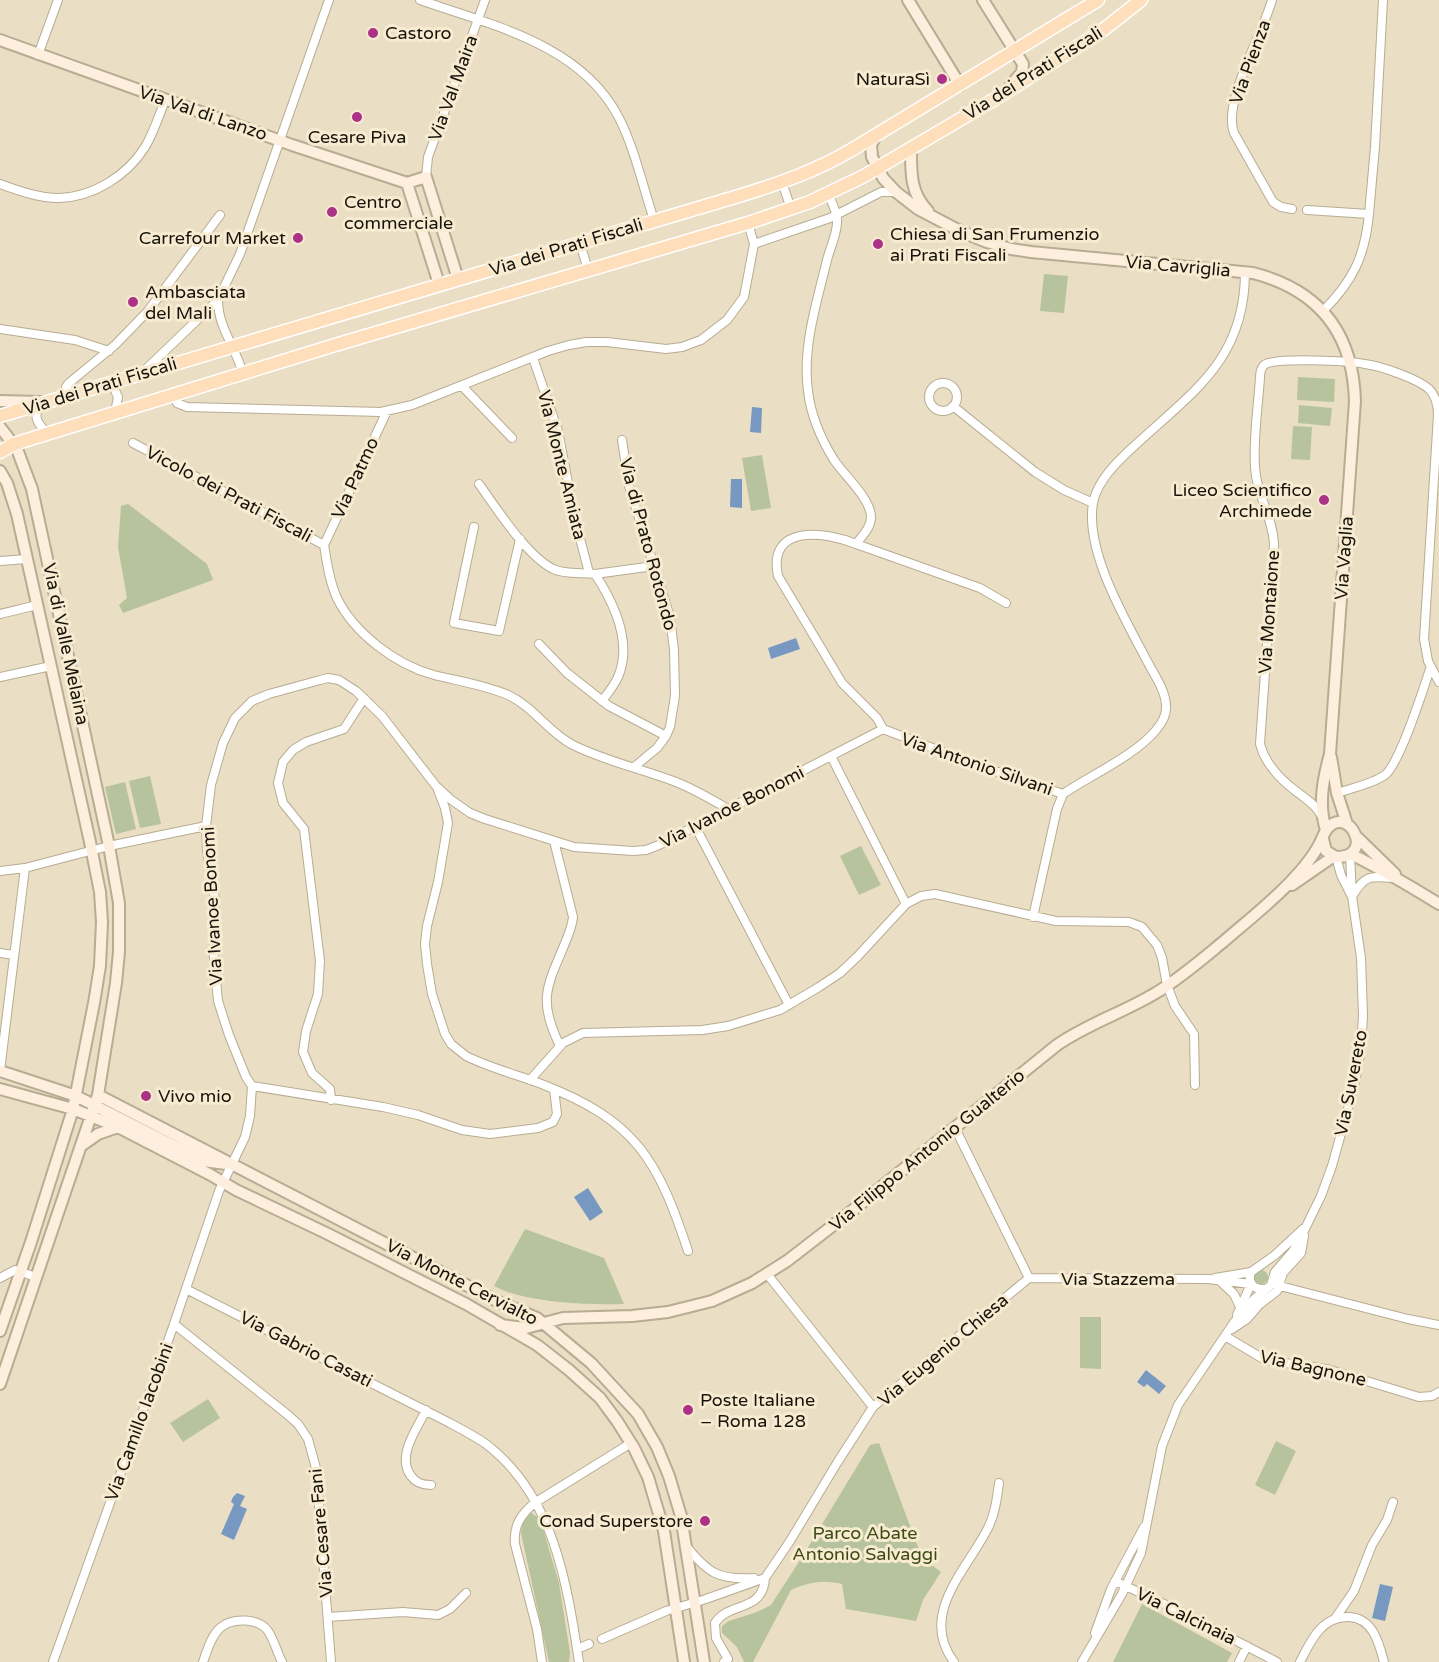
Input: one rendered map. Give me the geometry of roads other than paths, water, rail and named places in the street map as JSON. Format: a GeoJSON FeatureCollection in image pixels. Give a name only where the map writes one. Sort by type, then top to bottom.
{"type":"FeatureCollection","features":[{"type":"Feature","properties":{"kind":"main road","name":"Via dei Prati Fiscali"},"geometry":{"type":"LineString","coordinates":[[0,416],[782,182],[821,167],[1098,0]]}},
{"type":"Feature","properties":{"kind":"main road","name":"Via dei Prati Fiscali"},"geometry":{"type":"LineString","coordinates":[[0,452],[14,444],[173,394],[791,209],[828,194],[878,168],[1005,93],[1108,26],[1141,0]]}},
{"type":"Feature","properties":{"kind":"street"},"geometry":{"type":"LineString","coordinates":[[38,55],[58,0]]}},
{"type":"Feature","properties":{"kind":"street"},"geometry":{"type":"LineString","coordinates":[[142,373],[174,345],[218,300],[240,254],[329,0]]}},
{"type":"Feature","properties":{"kind":"street"},"geometry":{"type":"LineString","coordinates":[[420,0],[524,38],[551,50],[576,67],[598,88],[622,123],[654,220]]}},
{"type":"Feature","properties":{"kind":"street","name":"Via Val Maira"},"geometry":{"type":"LineString","coordinates":[[458,279],[426,177],[428,157],[485,0]]}},
{"type":"Feature","properties":{"kind":"street"},"geometry":{"type":"LineString","coordinates":[[908,0],[960,85]]}},
{"type":"Feature","properties":{"kind":"street"},"geometry":{"type":"LineString","coordinates":[[982,0],[1022,62],[1022,71],[1005,93]]}},
{"type":"Feature","properties":{"kind":"street","name":"Via Pienza"},"geometry":{"type":"LineString","coordinates":[[1272,0],[1240,84],[1231,123],[1234,133],[1273,202],[1278,206],[1292,209]]}},
{"type":"Feature","properties":{"kind":"street"},"geometry":{"type":"LineString","coordinates":[[1323,311],[1345,287],[1361,256],[1366,240],[1376,147],[1383,0]]}},
{"type":"Feature","properties":{"kind":"street","name":"Via Val di Lanzo"},"geometry":{"type":"LineString","coordinates":[[0,40],[281,141],[407,183]]}},
{"type":"Feature","properties":{"kind":"street"},"geometry":{"type":"LineString","coordinates":[[0,184],[41,196],[60,198],[101,187],[127,169],[138,156],[152,134],[165,100]]}},
{"type":"Feature","properties":{"kind":"street"},"geometry":{"type":"LineString","coordinates":[[876,135],[871,145],[871,153],[878,168]]}},
{"type":"Feature","properties":{"kind":"street","name":"Via Cavriglia"},"geometry":{"type":"LineString","coordinates":[[911,148],[914,190],[920,202],[934,217]]}},
{"type":"Feature","properties":{"kind":"street","name":"Via Cavriglia"},"geometry":{"type":"LineString","coordinates":[[878,168],[896,192],[918,209],[977,238],[1017,250],[1245,272],[1264,276],[1285,285],[1323,311],[1339,332],[1350,363]]}},
{"type":"Feature","properties":{"kind":"street"},"geometry":{"type":"LineString","coordinates":[[426,177],[407,183],[439,284]]}},
{"type":"Feature","properties":{"kind":"street"},"geometry":{"type":"LineString","coordinates":[[782,182],[791,209]]}},
{"type":"Feature","properties":{"kind":"street"},"geometry":{"type":"LineString","coordinates":[[754,244],[836,215],[881,192],[896,192]]}},
{"type":"Feature","properties":{"kind":"street"},"geometry":{"type":"LineString","coordinates":[[828,194],[837,221],[811,330],[807,378],[812,412],[823,441],[871,512],[868,528],[856,544]]}},
{"type":"Feature","properties":{"kind":"street"},"geometry":{"type":"LineString","coordinates":[[1307,210],[1369,214]]}},
{"type":"Feature","properties":{"kind":"street"},"geometry":{"type":"LineString","coordinates":[[66,395],[66,387],[69,383],[109,351],[148,311],[220,215]]}},
{"type":"Feature","properties":{"kind":"street"},"geometry":{"type":"LineString","coordinates":[[173,394],[177,403],[190,408],[387,411],[406,407],[559,348],[586,342],[612,342],[666,349],[685,346],[700,340],[719,327],[741,303],[746,289],[754,244],[748,223]]}},
{"type":"Feature","properties":{"kind":"street"},"geometry":{"type":"LineString","coordinates":[[580,243],[588,270]]}},
{"type":"Feature","properties":{"kind":"street"},"geometry":{"type":"LineString","coordinates":[[1033,917],[1057,809],[1064,794],[1144,742],[1162,721],[1166,707],[1163,692],[1102,567],[1092,529],[1093,503],[1099,488],[1117,463],[1201,383],[1223,358],[1232,339],[1244,298],[1245,272]]}},
{"type":"Feature","properties":{"kind":"street"},"geometry":{"type":"LineString","coordinates":[[218,300],[222,327],[237,353],[243,374]]}},
{"type":"Feature","properties":{"kind":"street"},"geometry":{"type":"LineString","coordinates":[[0,329],[75,340],[109,351]]}},
{"type":"Feature","properties":{"kind":"street","name":"Via Monte Amiata"},"geometry":{"type":"LineString","coordinates":[[533,358],[558,431],[575,519],[592,573],[614,609],[620,627],[623,649],[620,674],[602,701]]}},
{"type":"Feature","properties":{"kind":"street","name":"Via Montaione"},"geometry":{"type":"LineString","coordinates":[[1322,818],[1316,807],[1279,776],[1266,760],[1260,744],[1275,544],[1255,473],[1260,378],[1263,367],[1273,362],[1350,363],[1373,366],[1420,383],[1432,393],[1438,415],[1424,632],[1430,669]]}},
{"type":"Feature","properties":{"kind":"street","name":"Via Vaglia"},"geometry":{"type":"LineString","coordinates":[[1324,835],[1323,779],[1330,754],[1355,401],[1350,363]]}},
{"type":"Feature","properties":{"kind":"street"},"geometry":{"type":"LineString","coordinates":[[111,382],[118,397],[115,412]]}},
{"type":"Feature","properties":{"kind":"street"},"geometry":{"type":"LineString","coordinates":[[462,386],[512,438]]}},
{"type":"Feature","properties":{"kind":"street"},"geometry":{"type":"LineString","coordinates":[[0,401],[44,402]]}},
{"type":"Feature","properties":{"kind":"street"},"geometry":{"type":"LineString","coordinates":[[44,402],[38,408],[36,417],[41,427],[49,434]]}},
{"type":"Feature","properties":{"kind":"street"},"geometry":{"type":"LineString","coordinates":[[953,406],[1045,478],[1093,503]]}},
{"type":"Feature","properties":{"kind":"street","name":"Via Patmo"},"geometry":{"type":"LineString","coordinates":[[324,545],[387,411]]}},
{"type":"Feature","properties":{"kind":"street","name":"Via di Valle Melaina"},"geometry":{"type":"LineString","coordinates":[[0,427],[14,444],[32,489],[109,846],[119,903],[119,952],[116,983],[94,1112],[0,1384]]}},
{"type":"Feature","properties":{"kind":"street","name":"Via di Prato Rotondo"},"geometry":{"type":"LineString","coordinates":[[622,440],[630,486],[670,617],[673,639],[674,708],[666,736],[654,752],[634,767]]}},
{"type":"Feature","properties":{"kind":"street","name":"Vicolo dei Prati Fiscali"},"geometry":{"type":"LineString","coordinates":[[134,443],[324,545]]}},
{"type":"Feature","properties":{"kind":"street","name":"Via di Valle Melaina"},"geometry":{"type":"LineString","coordinates":[[0,471],[6,480],[11,496],[27,559],[92,850],[101,899],[102,945],[98,982],[73,1109],[32,1242],[0,1331]]}},
{"type":"Feature","properties":{"kind":"street"},"geometry":{"type":"LineString","coordinates":[[479,484],[520,539],[554,569],[563,572],[592,573],[654,566]]}},
{"type":"Feature","properties":{"kind":"street"},"geometry":{"type":"LineString","coordinates":[[474,527],[454,623],[499,631],[520,539]]}},
{"type":"Feature","properties":{"kind":"street","name":"Via Antonio Silvani"},"geometry":{"type":"LineString","coordinates":[[1006,603],[980,588],[845,540],[821,535],[799,536],[787,542],[780,549],[777,558],[776,569],[781,583],[842,682],[877,718],[883,729],[974,764],[1064,794]]}},
{"type":"Feature","properties":{"kind":"street"},"geometry":{"type":"LineString","coordinates":[[324,545],[331,584],[339,602],[369,638],[390,656],[423,672],[509,696],[523,704],[567,742],[587,752],[678,783],[728,808]]}},
{"type":"Feature","properties":{"kind":"street"},"geometry":{"type":"LineString","coordinates":[[0,561],[27,559]]}},
{"type":"Feature","properties":{"kind":"street"},"geometry":{"type":"LineString","coordinates":[[0,614],[37,605]]}},
{"type":"Feature","properties":{"kind":"street"},"geometry":{"type":"LineString","coordinates":[[539,644],[567,673],[602,701],[624,716],[666,736]]}},
{"type":"Feature","properties":{"kind":"street"},"geometry":{"type":"LineString","coordinates":[[0,677],[51,666]]}},
{"type":"Feature","properties":{"kind":"street"},"geometry":{"type":"LineString","coordinates":[[1430,669],[1439,682]]}},
{"type":"Feature","properties":{"kind":"street"},"geometry":{"type":"LineString","coordinates":[[1338,793],[1379,778],[1389,771],[1401,748],[1430,669]]}},
{"type":"Feature","properties":{"kind":"street","name":"Via Ivanoe Bonomi"},"geometry":{"type":"LineString","coordinates":[[252,1086],[229,1035],[218,1001],[214,960],[215,899],[207,851],[206,826],[211,785],[221,748],[232,721],[248,705],[269,694],[328,678],[348,685],[364,698],[391,727],[436,786],[457,804],[478,816],[581,848],[640,850],[658,845],[883,729]]}},
{"type":"Feature","properties":{"kind":"street"},"geometry":{"type":"LineString","coordinates":[[331,1100],[330,1089],[312,1073],[303,1052],[306,1031],[318,994],[320,961],[305,834],[300,823],[282,800],[278,783],[283,762],[293,750],[306,742],[344,729],[364,698]]}},
{"type":"Feature","properties":{"kind":"street","name":"Via Vaglia"},"geometry":{"type":"LineString","coordinates":[[1330,754],[1347,824]]}},
{"type":"Feature","properties":{"kind":"street"},"geometry":{"type":"LineString","coordinates":[[831,756],[906,904]]}},
{"type":"Feature","properties":{"kind":"street"},"geometry":{"type":"LineString","coordinates":[[436,786],[445,807],[448,823],[426,934],[428,972],[436,1008],[445,1034],[458,1051],[470,1058],[554,1089],[608,1117],[639,1145],[658,1173],[688,1251]]}},
{"type":"Feature","properties":{"kind":"street"},"geometry":{"type":"LineString","coordinates":[[1400,879],[1357,837],[1347,824],[1336,823],[1324,835],[1326,851],[1335,856],[1350,854],[1400,879],[1439,904]]}},
{"type":"Feature","properties":{"kind":"street"},"geometry":{"type":"LineString","coordinates":[[0,871],[25,868],[109,846],[206,826]]}},
{"type":"Feature","properties":{"kind":"street"},"geometry":{"type":"LineString","coordinates":[[695,826],[789,1005]]}},
{"type":"Feature","properties":{"kind":"street","name":"Via Filippo Antonio Gualterio"},"geometry":{"type":"LineString","coordinates":[[1277,895],[1311,858],[1324,835]]}},
{"type":"Feature","properties":{"kind":"street"},"geometry":{"type":"LineString","coordinates":[[1350,854],[1356,845],[1357,837]]}},
{"type":"Feature","properties":{"kind":"street"},"geometry":{"type":"LineString","coordinates":[[554,841],[573,917],[572,927],[556,965],[546,999],[548,1017],[560,1046]]}},
{"type":"Feature","properties":{"kind":"street","name":"Via Suvereto"},"geometry":{"type":"LineString","coordinates":[[1274,1275],[1297,1244],[1321,1196],[1354,1088],[1361,1048],[1364,984],[1352,896],[1350,854]]}},
{"type":"Feature","properties":{"kind":"street","name":"Via Filippo Antonio Gualterio"},"geometry":{"type":"LineString","coordinates":[[500,1325],[526,1328],[563,1318],[645,1315],[678,1310],[727,1295],[767,1274],[843,1217],[1066,1039],[1144,1000],[1167,985],[1277,895],[1335,856]]}},
{"type":"Feature","properties":{"kind":"street","name":"Via Suvereto"},"geometry":{"type":"LineString","coordinates":[[1335,856],[1344,882],[1352,896]]}},
{"type":"Feature","properties":{"kind":"street"},"geometry":{"type":"LineString","coordinates":[[25,868],[0,1071],[76,1096],[94,1112]]}},
{"type":"Feature","properties":{"kind":"street"},"geometry":{"type":"LineString","coordinates":[[1352,896],[1360,884],[1369,877],[1400,879]]}},
{"type":"Feature","properties":{"kind":"street"},"geometry":{"type":"LineString","coordinates":[[530,1080],[560,1046],[573,1037],[587,1032],[687,1031],[715,1028],[780,1010],[819,987],[846,967],[906,904],[925,894],[940,894],[1033,917],[1071,922],[1129,922],[1139,925],[1149,933],[1157,945],[1167,985],[1179,1014],[1194,1034],[1196,1085]]}},
{"type":"Feature","properties":{"kind":"street"},"geometry":{"type":"LineString","coordinates":[[0,953],[14,955]]}},
{"type":"Feature","properties":{"kind":"street"},"geometry":{"type":"LineString","coordinates":[[252,1086],[331,1100],[356,1102],[410,1113],[467,1132],[497,1134],[538,1128],[553,1122],[557,1114],[554,1089]]}},
{"type":"Feature","properties":{"kind":"street","name":"Via Camillo Iacobini"},"geometry":{"type":"LineString","coordinates":[[53,1662],[223,1181],[248,1128],[252,1086]]}},
{"type":"Feature","properties":{"kind":"street"},"geometry":{"type":"LineString","coordinates":[[0,1089],[73,1109],[94,1112],[204,1161],[232,1164]]}},
{"type":"Feature","properties":{"kind":"street","name":"Via Monte Cervialto"},"geometry":{"type":"LineString","coordinates":[[98,1095],[543,1323],[607,1379],[642,1421],[657,1447],[672,1485],[686,1546],[704,1662]]}},
{"type":"Feature","properties":{"kind":"street","name":"Via Monte Cervialto"},"geometry":{"type":"LineString","coordinates":[[94,1112],[117,1127],[466,1304],[537,1345],[590,1388],[607,1406],[631,1443],[647,1474],[659,1510],[684,1662]]}},
{"type":"Feature","properties":{"kind":"street"},"geometry":{"type":"LineString","coordinates":[[81,1147],[98,1134],[117,1127]]}},
{"type":"Feature","properties":{"kind":"street"},"geometry":{"type":"LineString","coordinates":[[955,1128],[1029,1278]]}},
{"type":"Feature","properties":{"kind":"street"},"geometry":{"type":"LineString","coordinates":[[1226,1333],[1247,1319],[1280,1286],[1283,1273],[1302,1251],[1304,1228]]}},
{"type":"Feature","properties":{"kind":"street","name":"Via Suvereto"},"geometry":{"type":"LineString","coordinates":[[1261,1265],[1304,1228]]}},
{"type":"Feature","properties":{"kind":"street"},"geometry":{"type":"LineString","coordinates":[[32,1242],[46,1247]]}},
{"type":"Feature","properties":{"kind":"street"},"geometry":{"type":"LineString","coordinates":[[1082,1662],[1126,1586],[1141,1553],[1162,1446],[1172,1418],[1186,1391],[1226,1333],[1272,1283],[1274,1275],[1269,1268],[1261,1265],[1253,1268],[1251,1284],[1235,1321]]}},
{"type":"Feature","properties":{"kind":"street"},"geometry":{"type":"LineString","coordinates":[[0,1278],[11,1270],[36,1277]]}},
{"type":"Feature","properties":{"kind":"street","name":"Via Stazzema"},"geometry":{"type":"LineString","coordinates":[[1208,1279],[1251,1272]]}},
{"type":"Feature","properties":{"kind":"street"},"geometry":{"type":"LineString","coordinates":[[767,1274],[873,1407]]}},
{"type":"Feature","properties":{"kind":"street","name":"Via Stazzema"},"geometry":{"type":"LineString","coordinates":[[1029,1278],[1208,1279],[1251,1284]]}},
{"type":"Feature","properties":{"kind":"street","name":"Via Eugenio Chiesa"},"geometry":{"type":"LineString","coordinates":[[728,1661],[716,1638],[715,1623],[721,1616],[755,1600],[763,1589],[765,1578],[873,1407],[1029,1278]]}},
{"type":"Feature","properties":{"kind":"street"},"geometry":{"type":"LineString","coordinates":[[1220,1281],[1234,1294],[1240,1307]]}},
{"type":"Feature","properties":{"kind":"street"},"geometry":{"type":"LineString","coordinates":[[1251,1284],[1256,1289],[1265,1289]]}},
{"type":"Feature","properties":{"kind":"street"},"geometry":{"type":"LineString","coordinates":[[1280,1286],[1439,1325]]}},
{"type":"Feature","properties":{"kind":"street","name":"Via Gabrio Casati"},"geometry":{"type":"LineString","coordinates":[[186,1289],[426,1410],[475,1437],[493,1450],[520,1478],[545,1519],[570,1601],[579,1662]]}},
{"type":"Feature","properties":{"kind":"street","name":"Via Cesare Fani"},"geometry":{"type":"LineString","coordinates":[[174,1324],[288,1415],[298,1424],[308,1439],[320,1490],[331,1662]]}},
{"type":"Feature","properties":{"kind":"street","name":"Via Bagnone"},"geometry":{"type":"LineString","coordinates":[[1226,1333],[1255,1356],[1268,1361],[1327,1369],[1419,1397],[1439,1392]]}},
{"type":"Feature","properties":{"kind":"street"},"geometry":{"type":"LineString","coordinates":[[426,1410],[407,1449],[406,1463],[413,1479],[422,1485],[431,1485]]}},
{"type":"Feature","properties":{"kind":"street"},"geometry":{"type":"LineString","coordinates":[[542,1662],[540,1644],[514,1536],[520,1519],[536,1502],[631,1443]]}},
{"type":"Feature","properties":{"kind":"street"},"geometry":{"type":"LineString","coordinates":[[954,1662],[943,1639],[942,1614],[959,1576],[990,1525],[996,1506],[999,1483]]}},
{"type":"Feature","properties":{"kind":"street"},"geometry":{"type":"LineString","coordinates":[[1300,1662],[1320,1629],[1336,1617],[1354,1591],[1372,1545],[1387,1520],[1392,1502]]}},
{"type":"Feature","properties":{"kind":"street"},"geometry":{"type":"LineString","coordinates":[[1093,1640],[1101,1612],[1115,1581],[1146,1523]]}},
{"type":"Feature","properties":{"kind":"street"},"geometry":{"type":"LineString","coordinates":[[686,1546],[703,1566],[717,1574],[735,1579],[765,1578]]}},
{"type":"Feature","properties":{"kind":"street"},"geometry":{"type":"LineString","coordinates":[[602,1639],[676,1607],[765,1578]]}},
{"type":"Feature","properties":{"kind":"street","name":"Via Calcinaia"},"geometry":{"type":"LineString","coordinates":[[1115,1581],[1277,1662]]}},
{"type":"Feature","properties":{"kind":"street"},"geometry":{"type":"LineString","coordinates":[[328,1617],[404,1612],[438,1615],[450,1609],[465,1593]]}},
{"type":"Feature","properties":{"kind":"street"},"geometry":{"type":"LineString","coordinates":[[1336,1617],[1357,1617],[1365,1622],[1375,1633],[1384,1662]]}},
{"type":"Feature","properties":{"kind":"street"},"geometry":{"type":"LineString","coordinates":[[203,1662],[220,1628],[228,1623],[248,1621],[259,1623],[266,1629],[282,1662]]}},
{"type":"Feature","properties":{"kind":"street"},"geometry":{"type":"LineString","coordinates":[[577,1649],[589,1644]]}},
{"type":"Feature","properties":{"kind":"street"},"geometry":{"type":"LineString","coordinates":[[1239,1662],[1247,1646]]}},
{"type":"Feature","properties":{"kind":"water"},"geometry":{"type":"Polygon","coordinates":[[[752,407],[762,408],[761,433],[750,432],[752,407]]]}},
{"type":"Feature","properties":{"kind":"water"},"geometry":{"type":"Polygon","coordinates":[[[731,479],[742,479],[742,508],[730,507],[731,479]]]}},
{"type":"Feature","properties":{"kind":"water"},"geometry":{"type":"Polygon","coordinates":[[[796,638],[800,649],[771,659],[768,648],[796,638]]]}},
{"type":"Feature","properties":{"kind":"water"},"geometry":{"type":"Polygon","coordinates":[[[588,1188],[603,1212],[590,1221],[574,1197],[588,1188]]]}},
{"type":"Feature","properties":{"kind":"water"},"geometry":{"type":"Polygon","coordinates":[[[1146,1370],[1166,1386],[1159,1394],[1147,1384],[1144,1387],[1137,1382],[1146,1370]]]}},
{"type":"Feature","properties":{"kind":"water"},"geometry":{"type":"Polygon","coordinates":[[[237,1493],[245,1496],[240,1506],[247,1509],[234,1540],[221,1534],[234,1504],[231,1502],[237,1493]]]}},
{"type":"Feature","properties":{"kind":"water"},"geometry":{"type":"Polygon","coordinates":[[[1380,1584],[1393,1587],[1385,1621],[1372,1618],[1380,1584]]]}},
{"type":"Feature","properties":{"kind":"place","name":"Castoro"},"geometry":{"type":"Point","coordinates":[373,33]}},
{"type":"Feature","properties":{"kind":"place","name":"NaturaSì"},"geometry":{"type":"Point","coordinates":[942,79]}},
{"type":"Feature","properties":{"kind":"place","name":"Cesare Piva"},"geometry":{"type":"Point","coordinates":[357,117]}},
{"type":"Feature","properties":{"kind":"place","name":"Centro commerciale"},"geometry":{"type":"Point","coordinates":[332,212]}},
{"type":"Feature","properties":{"kind":"place","name":"Carrefour Market"},"geometry":{"type":"Point","coordinates":[298,238]}},
{"type":"Feature","properties":{"kind":"place","name":"Chiesa di San Frumenzio ai Prati Fiscali"},"geometry":{"type":"Point","coordinates":[878,244]}},
{"type":"Feature","properties":{"kind":"place","name":"Ambasciata del Mali"},"geometry":{"type":"Point","coordinates":[133,302]}},
{"type":"Feature","properties":{"kind":"place","name":"Liceo Scientifico Archimede"},"geometry":{"type":"Point","coordinates":[1324,500]}},
{"type":"Feature","properties":{"kind":"place","name":"Vivo mio"},"geometry":{"type":"Point","coordinates":[146,1096]}},
{"type":"Feature","properties":{"kind":"place","name":"Poste Italiane – Roma 128"},"geometry":{"type":"Point","coordinates":[688,1410]}},
{"type":"Feature","properties":{"kind":"place","name":"Conad Superstore"},"geometry":{"type":"Point","coordinates":[705,1521]}},
{"type":"Feature","properties":{"kind":"park label","name":"Parco Abate Antonio Salvaggi"},"geometry":{"type":"Point","coordinates":[865,1543]}}]}
